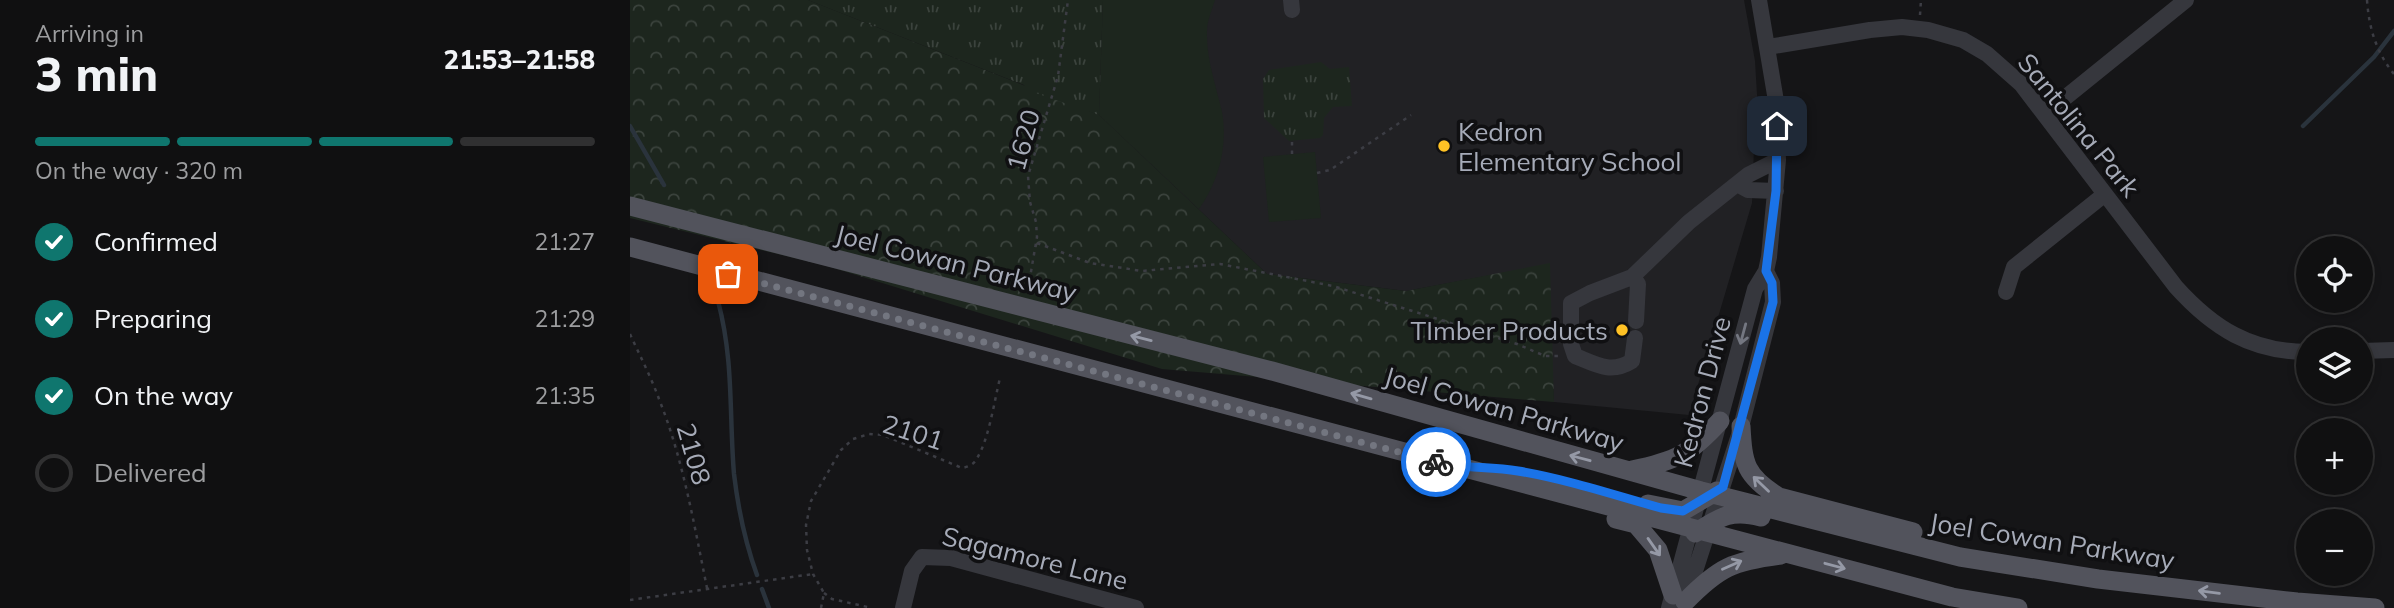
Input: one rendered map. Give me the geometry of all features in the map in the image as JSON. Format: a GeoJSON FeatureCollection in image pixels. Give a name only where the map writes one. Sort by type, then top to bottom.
{"type":"FeatureCollection","features":[{"type":"Feature","properties":{"kind":"main road","name":"Joel Cowan Parkway"},"geometry":{"type":"LineString","coordinates":[[630,206],[1272,371],[1711,494],[1960,557],[2110,580],[2284,601],[2375,608]]}},
{"type":"Feature","properties":{"kind":"main road"},"geometry":{"type":"LineString","coordinates":[[630,247],[1952,597],[2018,608]]}},
{"type":"Feature","properties":{"kind":"main road"},"geometry":{"type":"LineString","coordinates":[[1628,471],[1680,457],[1700,443],[1720,421]]}},
{"type":"Feature","properties":{"kind":"main road"},"geometry":{"type":"LineString","coordinates":[[1741,426],[1742,452],[1746,466],[1759,485],[1779,498],[1925,535],[1960,557]]}},
{"type":"Feature","properties":{"kind":"main road"},"geometry":{"type":"LineString","coordinates":[[1455,467],[1498,467],[1661,508],[1683,511],[1711,494]]}},
{"type":"Feature","properties":{"kind":"main road"},"geometry":{"type":"LineString","coordinates":[[1483,475],[1519,494],[1636,524],[1658,550],[1677,603],[1723,568],[1745,559],[1790,554]]}},
{"type":"Feature","properties":{"kind":"main road"},"geometry":{"type":"LineString","coordinates":[[1699,530],[1723,516],[1745,513],[1927,557],[1960,557]]}},
{"type":"Feature","properties":{"kind":"street","name":"Kedron Drive"},"geometry":{"type":"LineString","coordinates":[[1699,530],[1711,494],[1720,421],[1755,289],[1766,271],[1776,191],[1776,101],[1759,0]]}},
{"type":"Feature","properties":{"kind":"street"},"geometry":{"type":"LineString","coordinates":[[2045,114],[2186,0]]}},
{"type":"Feature","properties":{"kind":"street","name":"Santolina Park"},"geometry":{"type":"LineString","coordinates":[[1768,47],[1902,27],[1928,30],[1964,40],[1987,54],[2021,84],[2176,287],[2206,318],[2225,331],[2266,347],[2296,352]]}},
{"type":"Feature","properties":{"kind":"street"},"geometry":{"type":"LineString","coordinates":[[1632,277],[1638,284],[1632,361],[1619,369],[1575,356],[1571,344],[1571,303],[1632,277],[1689,222],[1748,175],[1778,160]]}},
{"type":"Feature","properties":{"kind":"street"},"geometry":{"type":"LineString","coordinates":[[1737,184],[1748,190],[1776,191]]}},
{"type":"Feature","properties":{"kind":"street"},"geometry":{"type":"LineString","coordinates":[[2006,292],[2014,267],[2105,194]]}},
{"type":"Feature","properties":{"kind":"street","name":"Kedron Drive"},"geometry":{"type":"LineString","coordinates":[[1677,603],[1711,494],[1741,426],[1773,302],[1772,283],[1766,271]]}},
{"type":"Feature","properties":{"kind":"street"},"geometry":{"type":"LineString","coordinates":[[2373,351],[2394,350]]}},
{"type":"Feature","properties":{"kind":"street","name":"Sagamore Lane"},"geometry":{"type":"LineString","coordinates":[[903,608],[912,571],[922,557],[951,558],[1136,608]]}},
{"type":"Feature","properties":{"kind":"path","name":"1620"},"geometry":{"type":"LineString","coordinates":[[1028,289],[1037,243],[1028,176],[1058,76],[1068,0]]}},
{"type":"Feature","properties":{"kind":"path"},"geometry":{"type":"LineString","coordinates":[[2367,0],[2368,26],[2384,61],[2394,74]]}},
{"type":"Feature","properties":{"kind":"path"},"geometry":{"type":"LineString","coordinates":[[1317,173],[1330,170],[1411,115]]}},
{"type":"Feature","properties":{"kind":"path"},"geometry":{"type":"LineString","coordinates":[[1292,141],[1292,154]]}},
{"type":"Feature","properties":{"kind":"path"},"geometry":{"type":"LineString","coordinates":[[1037,243],[1090,263],[1142,271],[1220,264],[1334,286],[1517,344],[1545,356],[1575,356]]}},
{"type":"Feature","properties":{"kind":"path","name":"2108"},"geometry":{"type":"LineString","coordinates":[[630,334],[659,399],[673,442],[686,486],[707,588]]}},
{"type":"Feature","properties":{"kind":"path","name":"2101"},"geometry":{"type":"LineString","coordinates":[[824,593],[813,575],[807,550],[806,525],[811,501],[841,450],[853,439],[869,434],[883,435],[962,468],[969,466],[975,462],[984,440],[1000,378]]}},
{"type":"Feature","properties":{"kind":"path"},"geometry":{"type":"LineString","coordinates":[[630,600],[813,575]]}},
{"type":"Feature","properties":{"kind":"path"},"geometry":{"type":"LineString","coordinates":[[821,608],[824,593],[832,599],[872,608]]}},
{"type":"Feature","properties":{"kind":"shaded area","name":"Kedron Elementary School"},"geometry":{"type":"Polygon","coordinates":[[[1103,0],[1744,0],[1755,61],[1760,144],[1754,148],[1752,203],[1689,415],[1554,402],[1547,284],[1550,264],[1406,291],[1267,274],[1099,115],[1103,0]]]}},
{"type":"Feature","properties":{"kind":"green space"},"geometry":{"type":"Polygon","coordinates":[[[630,0],[808,0],[1099,115],[1267,274],[1406,291],[1550,263],[1554,402],[1162,369],[827,266],[630,218],[630,0]]]}},
{"type":"Feature","properties":{"kind":"green space"},"geometry":{"type":"Polygon","coordinates":[[[808,0],[1103,0],[1099,115],[1027,90],[1024,85],[808,0]]]}},
{"type":"Feature","properties":{"kind":"green space"},"geometry":{"type":"Polygon","coordinates":[[[1103,0],[1215,0],[1208,23],[1207,41],[1222,112],[1224,138],[1217,175],[1199,209],[1099,115],[1103,0]]]}},
{"type":"Feature","properties":{"kind":"green space"},"geometry":{"type":"Polygon","coordinates":[[[1321,62],[1330,69],[1349,67],[1352,106],[1333,107],[1324,118],[1323,135],[1320,138],[1289,141],[1264,118],[1263,79],[1269,70],[1321,62]]]}},
{"type":"Feature","properties":{"kind":"green space"},"geometry":{"type":"Polygon","coordinates":[[[1315,152],[1321,218],[1269,222],[1263,157],[1315,152]]]}},
{"type":"Feature","properties":{"kind":"waterway"},"geometry":{"type":"LineString","coordinates":[[2303,126],[2374,57],[2394,31]]}},
{"type":"Feature","properties":{"kind":"waterway"},"geometry":{"type":"LineString","coordinates":[[630,126],[664,185]]}},
{"type":"Feature","properties":{"kind":"waterway"},"geometry":{"type":"LineString","coordinates":[[718,301],[727,345],[736,487],[746,538],[757,575]]}},
{"type":"Feature","properties":{"kind":"waterway"},"geometry":{"type":"LineString","coordinates":[[762,589],[769,608]]}},
{"type":"Feature","properties":{"kind":"way so far"},"geometry":{"type":"LineString","coordinates":[[728,274],[1436,462]]}},
{"type":"Feature","properties":{"kind":"place","name":"Kedron Elementary School"},"geometry":{"type":"Point","coordinates":[1444,146]}},
{"type":"Feature","properties":{"kind":"place","name":"TImber Products"},"geometry":{"type":"Point","coordinates":[1622,330]}},
{"type":"Feature","properties":{"kind":"route"},"geometry":{"type":"LineString","coordinates":[[1436,462],[1455,467],[1498,467],[1661,508],[1683,511],[1723,487],[1773,302],[1772,283],[1766,271],[1776,191],[1777,126]]}}]}
